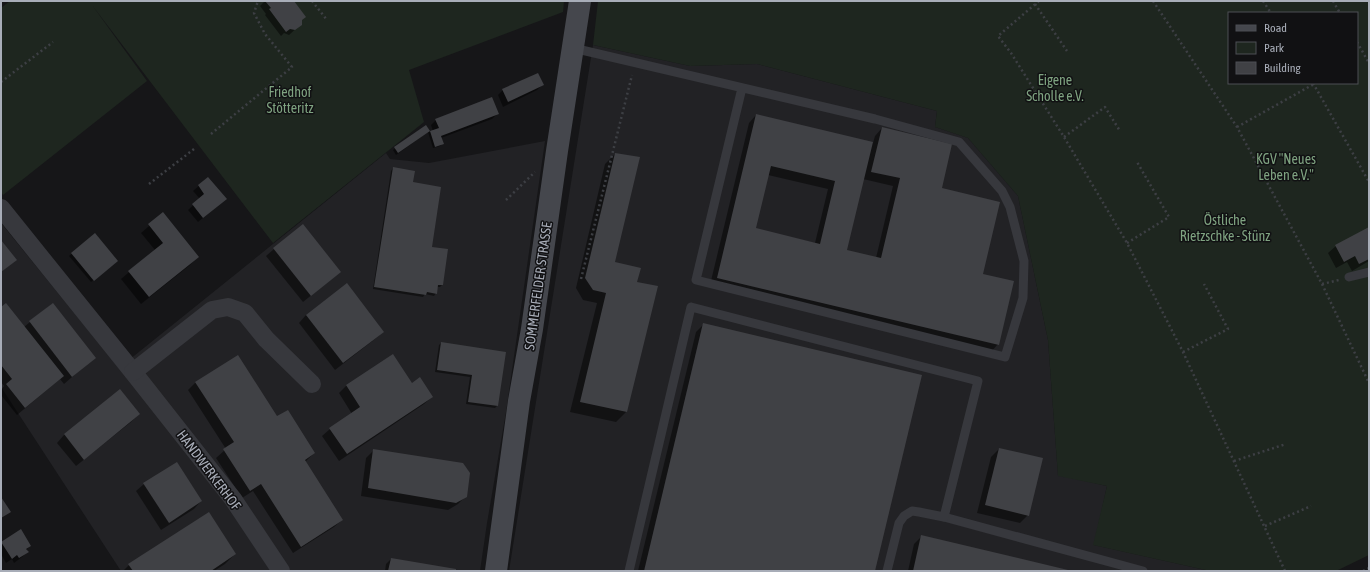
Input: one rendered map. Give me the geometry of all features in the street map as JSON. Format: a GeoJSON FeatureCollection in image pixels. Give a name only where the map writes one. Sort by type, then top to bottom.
{"type":"FeatureCollection","features":[{"type":"Feature","properties":{"kind":"main road","name":"SOMMERFELDER STRASSE"},"geometry":{"type":"LineString","coordinates":[[496,571],[519,401],[532,328],[580,1]]}},
{"type":"Feature","properties":{"kind":"street","name":"HANDWERKERHOF"},"geometry":{"type":"LineString","coordinates":[[1,208],[233,499],[281,571]]}},
{"type":"Feature","properties":{"kind":"street"},"geometry":{"type":"LineString","coordinates":[[133,372],[212,310],[228,307],[245,313],[266,339],[312,384]]}},
{"type":"Feature","properties":{"kind":"lane"},"geometry":{"type":"LineString","coordinates":[[574,48],[875,119],[959,142],[1002,192],[1010,207],[1024,261],[1023,298],[1005,357],[696,280],[742,88]]}},
{"type":"Feature","properties":{"kind":"lane"},"geometry":{"type":"LineString","coordinates":[[1349,277],[1369,272]]}},
{"type":"Feature","properties":{"kind":"lane"},"geometry":{"type":"LineString","coordinates":[[629,571],[691,307],[978,380],[944,517]]}},
{"type":"Feature","properties":{"kind":"lane"},"geometry":{"type":"LineString","coordinates":[[887,571],[899,523],[904,516],[912,512],[944,517],[1143,571]]}},
{"type":"Feature","properties":{"kind":"path"},"geometry":{"type":"LineString","coordinates":[[211,134],[292,67],[265,34],[254,13],[258,1]]}},
{"type":"Feature","properties":{"kind":"path"},"geometry":{"type":"LineString","coordinates":[[312,1],[327,20]]}},
{"type":"Feature","properties":{"kind":"path"},"geometry":{"type":"LineString","coordinates":[[1039,1],[998,36],[1011,53],[1064,137],[1127,243],[1182,352],[1286,571]]}},
{"type":"Feature","properties":{"kind":"path"},"geometry":{"type":"LineString","coordinates":[[1153,1],[1237,127],[1322,284],[1369,383]]}},
{"type":"Feature","properties":{"kind":"path"},"geometry":{"type":"LineString","coordinates":[[1263,1],[1270,12]]}},
{"type":"Feature","properties":{"kind":"path"},"geometry":{"type":"LineString","coordinates":[[1333,1],[1339,12]]}},
{"type":"Feature","properties":{"kind":"path"},"geometry":{"type":"LineString","coordinates":[[1035,4],[1067,52]]}},
{"type":"Feature","properties":{"kind":"path"},"geometry":{"type":"LineString","coordinates":[[1,82],[53,42]]}},
{"type":"Feature","properties":{"kind":"path"},"geometry":{"type":"LineString","coordinates":[[1358,44],[1369,63]]}},
{"type":"Feature","properties":{"kind":"path"},"geometry":{"type":"LineString","coordinates":[[582,279],[635,63]]}},
{"type":"Feature","properties":{"kind":"path"},"geometry":{"type":"LineString","coordinates":[[1237,127],[1313,84],[1369,182]]}},
{"type":"Feature","properties":{"kind":"path"},"geometry":{"type":"LineString","coordinates":[[1064,137],[1105,107],[1120,130]]}},
{"type":"Feature","properties":{"kind":"path"},"geometry":{"type":"LineString","coordinates":[[149,184],[194,149]]}},
{"type":"Feature","properties":{"kind":"path"},"geometry":{"type":"LineString","coordinates":[[506,200],[557,151]]}},
{"type":"Feature","properties":{"kind":"path"},"geometry":{"type":"LineString","coordinates":[[1127,243],[1169,217],[1137,162]]}},
{"type":"Feature","properties":{"kind":"path"},"geometry":{"type":"LineString","coordinates":[[1322,284],[1349,277]]}},
{"type":"Feature","properties":{"kind":"path"},"geometry":{"type":"LineString","coordinates":[[1182,352],[1228,329],[1204,284]]}},
{"type":"Feature","properties":{"kind":"path"},"geometry":{"type":"LineString","coordinates":[[1234,462],[1286,444]]}},
{"type":"Feature","properties":{"kind":"path"},"geometry":{"type":"LineString","coordinates":[[1265,526],[1311,506]]}},
{"type":"Feature","properties":{"kind":"path"},"geometry":{"type":"LineString","coordinates":[[1363,571],[1369,568]]}},
{"type":"Feature","properties":{"kind":"shaded area"},"geometry":{"type":"Polygon","coordinates":[[[593,45],[690,66],[757,64],[937,111],[935,127],[968,138],[1018,196],[1048,340],[1058,475],[1107,486],[1094,545],[1210,571],[509,571],[593,45]]]}},
{"type":"Feature","properties":{"kind":"shaded area"},"geometry":{"type":"Polygon","coordinates":[[[545,141],[506,412],[480,571],[121,571],[1,387],[1,223],[119,368],[386,153],[390,159],[429,163],[545,141]]]}},
{"type":"Feature","properties":{"kind":"green space","name":"Friedhof Stötteritz"},"geometry":{"type":"Polygon","coordinates":[[[10,1],[564,1],[563,12],[409,70],[424,122],[273,243],[92,5],[147,81],[3,195],[1,192],[1,8],[10,1]]]}},
{"type":"Feature","properties":{"kind":"green space","name":"Östliche Rietzschke - Stünz"},"geometry":{"type":"Polygon","coordinates":[[[598,1],[1369,1],[1369,555],[1336,571],[1210,571],[1093,545],[1107,486],[1058,476],[1048,340],[1018,196],[968,138],[935,127],[937,111],[757,64],[690,66],[593,45],[598,1]]]}},
{"type":"Feature","properties":{"kind":"building"},"geometry":{"type":"Polygon","coordinates":[[[265,1],[294,1],[306,17],[302,20],[302,25],[295,30],[290,29],[286,32],[265,1]]]}},
{"type":"Feature","properties":{"kind":"building"},"geometry":{"type":"Polygon","coordinates":[[[538,73],[544,85],[508,102],[502,89],[538,73]]]}},
{"type":"Feature","properties":{"kind":"building"},"geometry":{"type":"Polygon","coordinates":[[[492,97],[499,114],[441,136],[444,144],[435,147],[430,131],[439,128],[435,119],[492,97]]]}},
{"type":"Feature","properties":{"kind":"building"},"geometry":{"type":"Polygon","coordinates":[[[756,114],[873,142],[847,250],[881,258],[900,178],[871,172],[882,127],[952,144],[942,188],[1000,202],[983,274],[1014,281],[999,345],[717,278],[756,114]],[[771,166],[756,228],[820,244],[835,181],[771,166]]]}},
{"type":"Feature","properties":{"kind":"building"},"geometry":{"type":"Polygon","coordinates":[[[426,125],[430,131],[398,153],[394,147],[426,125]]]}},
{"type":"Feature","properties":{"kind":"building"},"geometry":{"type":"Polygon","coordinates":[[[615,153],[640,157],[615,262],[641,268],[637,282],[658,286],[627,412],[580,402],[606,293],[593,290],[585,278],[615,153]]]}},
{"type":"Feature","properties":{"kind":"building"},"geometry":{"type":"Polygon","coordinates":[[[393,167],[415,171],[413,182],[441,187],[432,247],[448,249],[443,285],[438,285],[437,294],[427,292],[426,295],[374,287],[393,167]]]}},
{"type":"Feature","properties":{"kind":"building"},"geometry":{"type":"Polygon","coordinates":[[[208,177],[227,199],[203,218],[192,204],[204,194],[198,185],[208,177]]]}},
{"type":"Feature","properties":{"kind":"building"},"geometry":{"type":"Polygon","coordinates":[[[163,212],[199,257],[149,297],[128,271],[163,243],[148,224],[163,212]]]}},
{"type":"Feature","properties":{"kind":"building"},"geometry":{"type":"Polygon","coordinates":[[[303,224],[341,272],[311,296],[273,248],[303,224]]]}},
{"type":"Feature","properties":{"kind":"building"},"geometry":{"type":"Polygon","coordinates":[[[1369,227],[1369,259],[1359,264],[1355,256],[1344,262],[1335,245],[1369,227]]]}},
{"type":"Feature","properties":{"kind":"building"},"geometry":{"type":"Polygon","coordinates":[[[95,233],[118,261],[94,281],[71,253],[95,233]]]}},
{"type":"Feature","properties":{"kind":"building"},"geometry":{"type":"Polygon","coordinates":[[[1,240],[17,260],[1,272],[1,240]]]}},
{"type":"Feature","properties":{"kind":"building"},"geometry":{"type":"Polygon","coordinates":[[[347,283],[384,332],[343,363],[306,315],[347,283]]]}},
{"type":"Feature","properties":{"kind":"building"},"geometry":{"type":"Polygon","coordinates":[[[6,303],[64,376],[25,408],[6,384],[12,379],[1,365],[1,307],[6,303]]]}},
{"type":"Feature","properties":{"kind":"building"},"geometry":{"type":"Polygon","coordinates":[[[53,303],[96,358],[72,377],[29,321],[53,303]]]}},
{"type":"Feature","properties":{"kind":"building"},"geometry":{"type":"Polygon","coordinates":[[[703,323],[922,375],[875,571],[644,571],[703,323]]]}},
{"type":"Feature","properties":{"kind":"building"},"geometry":{"type":"Polygon","coordinates":[[[441,342],[506,352],[498,406],[468,402],[472,375],[437,370],[441,342]]]}},
{"type":"Feature","properties":{"kind":"building"},"geometry":{"type":"Polygon","coordinates":[[[393,354],[412,383],[420,377],[433,397],[347,454],[329,428],[360,407],[346,385],[393,354]]]}},
{"type":"Feature","properties":{"kind":"building"},"geometry":{"type":"Polygon","coordinates":[[[238,355],[277,416],[288,410],[315,453],[305,460],[343,520],[301,547],[261,484],[250,491],[223,449],[234,442],[195,382],[238,355]]]}},
{"type":"Feature","properties":{"kind":"building"},"geometry":{"type":"Polygon","coordinates":[[[120,389],[140,414],[84,460],[64,434],[120,389]]]}},
{"type":"Feature","properties":{"kind":"building"},"geometry":{"type":"Polygon","coordinates":[[[999,448],[1043,458],[1029,516],[985,505],[999,448]]]}},
{"type":"Feature","properties":{"kind":"building"},"geometry":{"type":"Polygon","coordinates":[[[373,449],[463,463],[470,473],[467,497],[456,503],[368,488],[373,449]]]}},
{"type":"Feature","properties":{"kind":"building"},"geometry":{"type":"Polygon","coordinates":[[[177,462],[202,501],[169,523],[143,483],[177,462]]]}},
{"type":"Feature","properties":{"kind":"building"},"geometry":{"type":"Polygon","coordinates":[[[1,497],[11,512],[1,518],[1,497]]]}},
{"type":"Feature","properties":{"kind":"building"},"geometry":{"type":"Polygon","coordinates":[[[209,512],[236,554],[211,571],[133,571],[128,564],[209,512]]]}},
{"type":"Feature","properties":{"kind":"building"},"geometry":{"type":"Polygon","coordinates":[[[21,529],[31,546],[26,549],[29,552],[19,558],[17,555],[12,559],[1,542],[21,529]]]}},
{"type":"Feature","properties":{"kind":"building"},"geometry":{"type":"Polygon","coordinates":[[[921,535],[1068,570],[913,571],[921,535]]]}},
{"type":"Feature","properties":{"kind":"building"},"geometry":{"type":"Polygon","coordinates":[[[391,558],[456,569],[456,571],[388,571],[391,558]]]}},
{"type":"Feature","properties":{"kind":"park label","name":"Eigene Scholle e.V."},"geometry":{"type":"Point","coordinates":[1055,88]}},
{"type":"Feature","properties":{"kind":"park label","name":"KGV \"Neues Leben e.V.\""},"geometry":{"type":"Point","coordinates":[1286,168]}}]}
